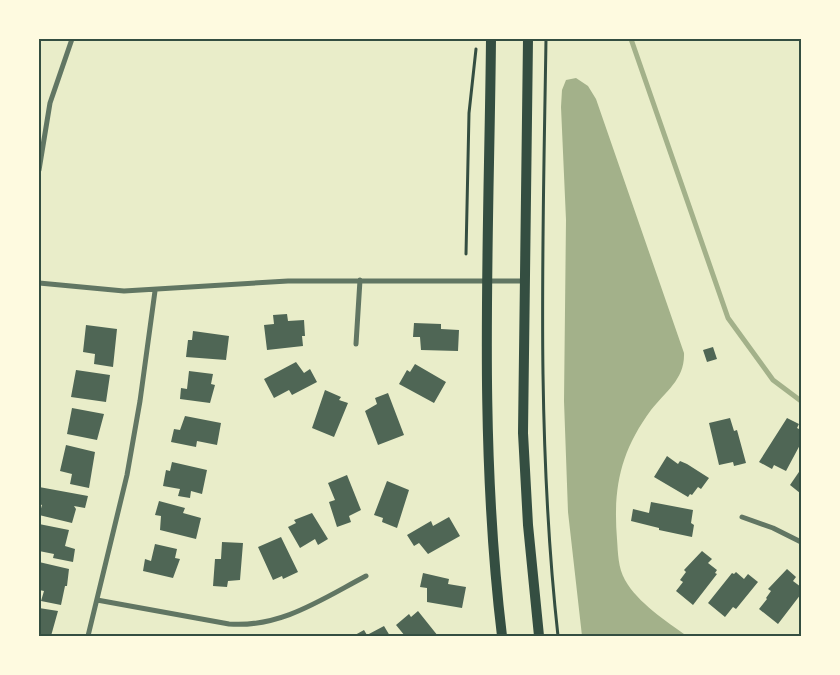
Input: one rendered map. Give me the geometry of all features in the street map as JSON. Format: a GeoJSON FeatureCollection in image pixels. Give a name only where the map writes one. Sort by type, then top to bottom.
{"type":"FeatureCollection","features":[{"type":"Feature","properties":{"kind":"main road"},"geometry":{"type":"LineString","coordinates":[[492,39],[488,281],[488,437],[492,528],[502,636]]}},
{"type":"Feature","properties":{"kind":"main road"},"geometry":{"type":"LineString","coordinates":[[528,39],[523,433],[528,525],[539,636]]}},
{"type":"Feature","properties":{"kind":"street"},"geometry":{"type":"LineString","coordinates":[[39,170],[50,103],[72,39]]}},
{"type":"Feature","properties":{"kind":"street"},"geometry":{"type":"LineString","coordinates":[[356,344],[360,280]]}},
{"type":"Feature","properties":{"kind":"street"},"geometry":{"type":"LineString","coordinates":[[39,283],[124,291],[154,291],[288,281],[525,281]]}},
{"type":"Feature","properties":{"kind":"street"},"geometry":{"type":"LineString","coordinates":[[88,636],[127,475],[140,401],[154,291]]}},
{"type":"Feature","properties":{"kind":"street"},"geometry":{"type":"LineString","coordinates":[[742,517],[773,528],[801,542]]}},
{"type":"Feature","properties":{"kind":"street"},"geometry":{"type":"LineString","coordinates":[[97,600],[246,626],[271,622],[291,615],[366,576]]}},
{"type":"Feature","properties":{"kind":"path"},"geometry":{"type":"LineString","coordinates":[[546,39],[542,281],[543,433],[550,563],[558,636]]}},
{"type":"Feature","properties":{"kind":"path"},"geometry":{"type":"LineString","coordinates":[[466,254],[469,114],[476,48]]}},
{"type":"Feature","properties":{"kind":"shaded area"},"geometry":{"type":"Polygon","coordinates":[[[576,78],[588,86],[596,99],[684,353],[681,370],[674,384],[651,410],[632,441],[618,487],[616,521],[620,565],[625,580],[637,596],[653,611],[687,636],[582,636],[568,512],[564,401],[566,220],[561,107],[562,90],[566,80],[576,78]]]}},
{"type":"Feature","properties":{"kind":"building"},"geometry":{"type":"Polygon","coordinates":[[[287,314],[288,321],[304,320],[305,336],[302,336],[303,346],[267,350],[264,325],[274,324],[273,315],[287,314]]]}},
{"type":"Feature","properties":{"kind":"building"},"geometry":{"type":"Polygon","coordinates":[[[414,323],[441,324],[441,329],[459,330],[458,351],[421,350],[420,337],[413,337],[414,323]]]}},
{"type":"Feature","properties":{"kind":"building"},"geometry":{"type":"Polygon","coordinates":[[[86,325],[117,329],[113,367],[94,364],[95,354],[83,352],[86,325]]]}},
{"type":"Feature","properties":{"kind":"building"},"geometry":{"type":"Polygon","coordinates":[[[193,331],[229,336],[226,360],[186,357],[188,340],[192,340],[193,331]]]}},
{"type":"Feature","properties":{"kind":"building"},"geometry":{"type":"Polygon","coordinates":[[[713,347],[717,359],[707,362],[703,350],[713,347]]]}},
{"type":"Feature","properties":{"kind":"building"},"geometry":{"type":"Polygon","coordinates":[[[296,362],[304,373],[310,369],[317,382],[292,395],[289,390],[274,398],[264,379],[296,362]]]}},
{"type":"Feature","properties":{"kind":"building"},"geometry":{"type":"Polygon","coordinates":[[[415,364],[446,382],[434,403],[399,384],[407,370],[410,372],[415,364]]]}},
{"type":"Feature","properties":{"kind":"building"},"geometry":{"type":"Polygon","coordinates":[[[76,370],[110,375],[106,402],[71,397],[76,370]]]}},
{"type":"Feature","properties":{"kind":"building"},"geometry":{"type":"Polygon","coordinates":[[[189,371],[213,374],[211,384],[215,385],[210,403],[180,399],[181,388],[187,389],[189,371]]]}},
{"type":"Feature","properties":{"kind":"building"},"geometry":{"type":"Polygon","coordinates":[[[325,390],[341,397],[339,400],[348,403],[334,437],[312,428],[325,390]]]}},
{"type":"Feature","properties":{"kind":"building"},"geometry":{"type":"Polygon","coordinates":[[[388,393],[404,435],[378,445],[365,411],[377,404],[375,398],[388,393]]]}},
{"type":"Feature","properties":{"kind":"building"},"geometry":{"type":"Polygon","coordinates":[[[72,408],[104,414],[97,440],[67,434],[72,408]]]}},
{"type":"Feature","properties":{"kind":"building"},"geometry":{"type":"Polygon","coordinates":[[[185,416],[221,423],[217,445],[197,441],[196,447],[171,442],[174,429],[180,430],[185,416]]]}},
{"type":"Feature","properties":{"kind":"building"},"geometry":{"type":"Polygon","coordinates":[[[730,418],[734,431],[737,430],[746,463],[734,466],[733,462],[719,465],[709,423],[730,418]]]}},
{"type":"Feature","properties":{"kind":"building"},"geometry":{"type":"Polygon","coordinates":[[[787,418],[799,424],[797,428],[801,430],[801,443],[786,471],[774,465],[772,469],[759,462],[787,418]]]}},
{"type":"Feature","properties":{"kind":"building"},"geometry":{"type":"Polygon","coordinates":[[[66,445],[95,452],[89,488],[70,484],[72,474],[60,471],[66,445]]]}},
{"type":"Feature","properties":{"kind":"building"},"geometry":{"type":"Polygon","coordinates":[[[667,456],[678,464],[680,461],[687,464],[709,478],[701,489],[698,487],[688,497],[654,477],[667,456]]]}},
{"type":"Feature","properties":{"kind":"building"},"geometry":{"type":"Polygon","coordinates":[[[172,462],[207,470],[202,494],[191,491],[190,498],[178,496],[180,489],[163,486],[166,470],[170,471],[172,462]]]}},
{"type":"Feature","properties":{"kind":"building"},"geometry":{"type":"Polygon","coordinates":[[[801,469],[801,491],[800,493],[790,485],[801,469]]]}},
{"type":"Feature","properties":{"kind":"building"},"geometry":{"type":"Polygon","coordinates":[[[347,475],[361,510],[349,516],[351,522],[337,527],[329,502],[335,500],[328,483],[347,475]]]}},
{"type":"Feature","properties":{"kind":"building"},"geometry":{"type":"Polygon","coordinates":[[[387,481],[409,490],[397,528],[382,522],[383,518],[374,515],[387,481]]]}},
{"type":"Feature","properties":{"kind":"building"},"geometry":{"type":"Polygon","coordinates":[[[39,487],[88,496],[85,508],[74,506],[76,509],[72,523],[39,515],[42,505],[39,504],[39,487]]]}},
{"type":"Feature","properties":{"kind":"building"},"geometry":{"type":"Polygon","coordinates":[[[159,501],[185,508],[183,513],[201,518],[196,539],[160,530],[161,516],[155,515],[159,501]]]}},
{"type":"Feature","properties":{"kind":"building"},"geometry":{"type":"Polygon","coordinates":[[[651,502],[693,510],[691,523],[694,525],[692,537],[659,530],[659,528],[631,521],[633,509],[649,513],[651,502]]]}},
{"type":"Feature","properties":{"kind":"building"},"geometry":{"type":"Polygon","coordinates":[[[312,513],[328,539],[318,545],[315,539],[300,548],[288,527],[296,523],[294,520],[312,513]]]}},
{"type":"Feature","properties":{"kind":"building"},"geometry":{"type":"Polygon","coordinates":[[[449,517],[460,536],[428,554],[419,543],[414,546],[407,535],[431,521],[433,526],[449,517]]]}},
{"type":"Feature","properties":{"kind":"building"},"geometry":{"type":"Polygon","coordinates":[[[39,524],[69,530],[65,546],[75,549],[73,562],[53,558],[54,554],[39,551],[39,524]]]}},
{"type":"Feature","properties":{"kind":"building"},"geometry":{"type":"Polygon","coordinates":[[[281,537],[298,572],[283,579],[282,576],[273,580],[258,547],[281,537]]]}},
{"type":"Feature","properties":{"kind":"building"},"geometry":{"type":"Polygon","coordinates":[[[222,542],[243,543],[240,580],[228,581],[227,587],[213,586],[215,559],[221,559],[222,542]]]}},
{"type":"Feature","properties":{"kind":"building"},"geometry":{"type":"Polygon","coordinates":[[[155,544],[177,549],[175,558],[180,559],[173,578],[143,571],[145,559],[151,561],[155,544]]]}},
{"type":"Feature","properties":{"kind":"building"},"geometry":{"type":"Polygon","coordinates":[[[702,551],[712,559],[708,563],[717,570],[715,573],[717,574],[693,605],[676,591],[683,582],[680,580],[686,572],[684,570],[702,551]]]}},
{"type":"Feature","properties":{"kind":"building"},"geometry":{"type":"Polygon","coordinates":[[[39,562],[69,569],[67,586],[65,586],[61,605],[41,601],[44,591],[39,590],[39,562]]]}},
{"type":"Feature","properties":{"kind":"building"},"geometry":{"type":"Polygon","coordinates":[[[787,569],[796,577],[793,581],[801,587],[801,594],[778,624],[759,609],[771,591],[768,589],[787,569]]]}},
{"type":"Feature","properties":{"kind":"building"},"geometry":{"type":"Polygon","coordinates":[[[736,572],[744,579],[748,574],[758,582],[736,609],[733,607],[725,617],[708,603],[732,573],[736,572]]]}},
{"type":"Feature","properties":{"kind":"building"},"geometry":{"type":"Polygon","coordinates":[[[423,573],[449,579],[448,584],[466,587],[462,608],[427,602],[427,588],[420,587],[423,573]]]}},
{"type":"Feature","properties":{"kind":"building"},"geometry":{"type":"Polygon","coordinates":[[[39,608],[58,611],[51,636],[39,636],[39,608]]]}},
{"type":"Feature","properties":{"kind":"building"},"geometry":{"type":"Polygon","coordinates":[[[418,611],[438,636],[405,636],[396,625],[409,614],[411,617],[418,611]]]}},
{"type":"Feature","properties":{"kind":"building"},"geometry":{"type":"Polygon","coordinates":[[[384,626],[390,636],[355,635],[364,630],[367,635],[384,626]]]}},
{"type":"Feature","properties":{"kind":"waterway"},"geometry":{"type":"LineString","coordinates":[[631,39],[728,318],[773,380],[801,401]]}}]}
